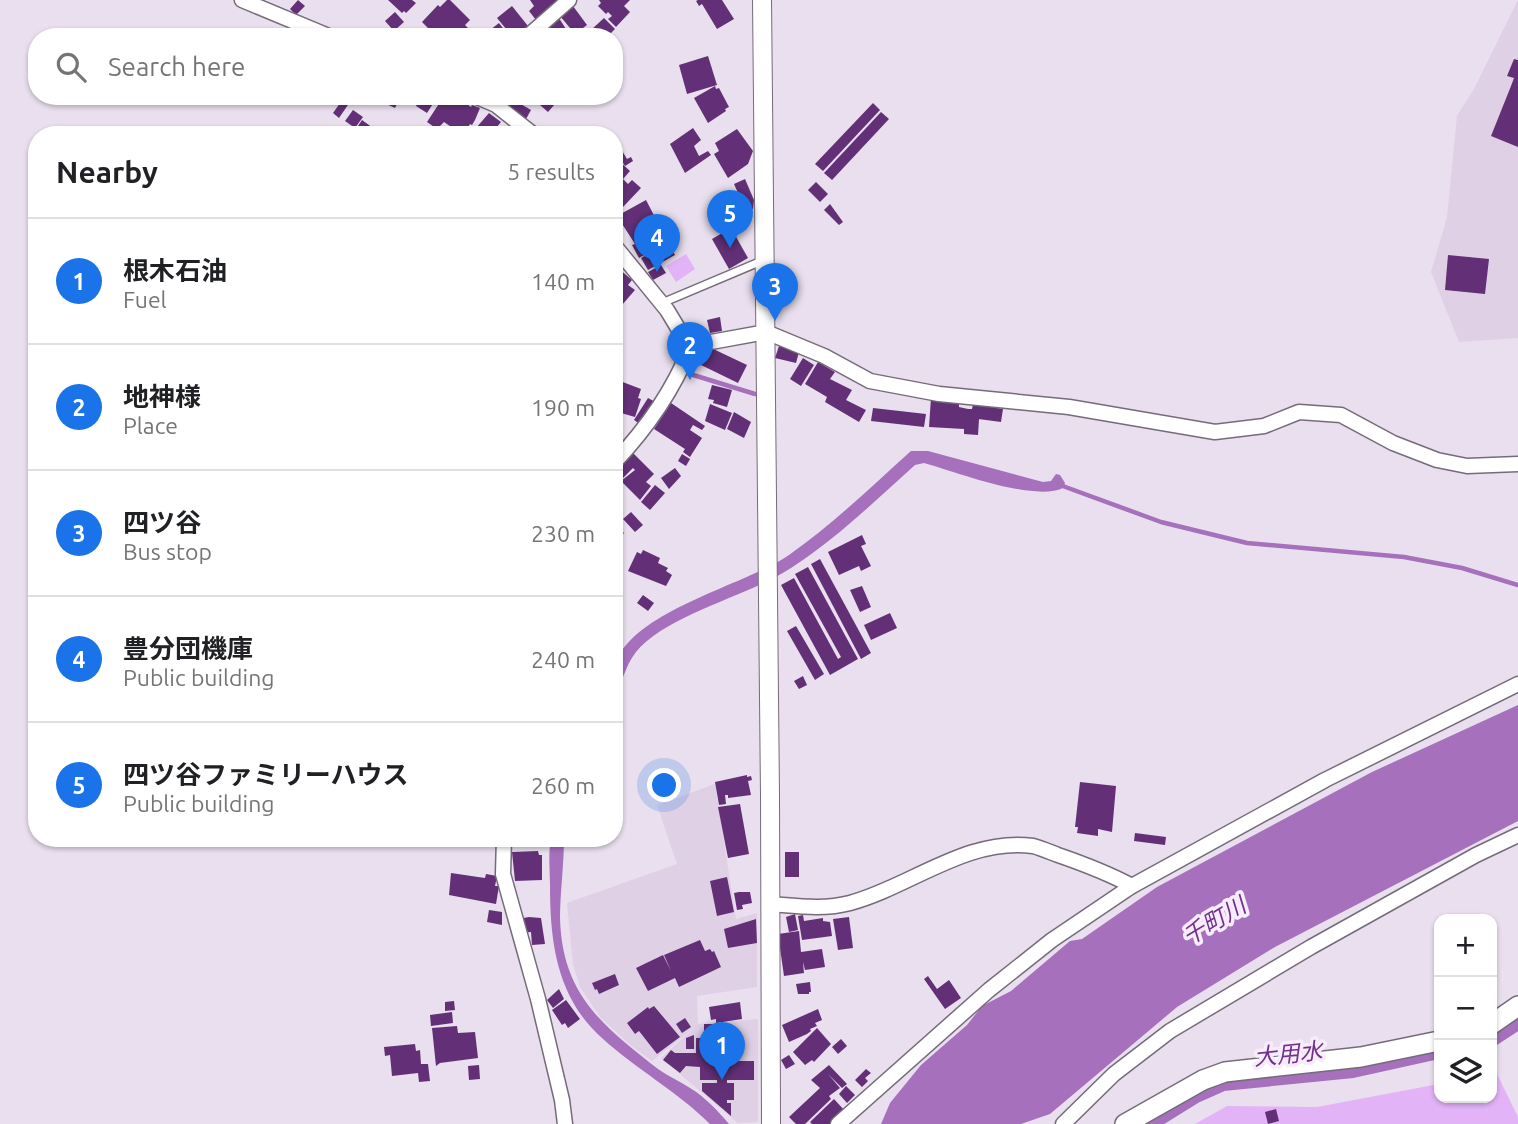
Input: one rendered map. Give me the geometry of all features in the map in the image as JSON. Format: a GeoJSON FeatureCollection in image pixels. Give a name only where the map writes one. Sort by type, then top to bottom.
{"type":"FeatureCollection","features":[{"type":"Feature","properties":{"kind":"main road"},"geometry":{"type":"LineString","coordinates":[[1497,1021],[1518,1006]]}},
{"type":"Feature","properties":{"kind":"main road"},"geometry":{"type":"LineString","coordinates":[[1125,1124],[1203,1080],[1225,1072],[1361,1056],[1434,1042]]}},
{"type":"Feature","properties":{"kind":"street"},"geometry":{"type":"LineString","coordinates":[[242,0],[309,28]]}},
{"type":"Feature","properties":{"kind":"street"},"geometry":{"type":"LineString","coordinates":[[537,28],[569,0]]}},
{"type":"Feature","properties":{"kind":"street"},"geometry":{"type":"LineString","coordinates":[[762,0],[771,1124]]}},
{"type":"Feature","properties":{"kind":"street"},"geometry":{"type":"LineString","coordinates":[[501,105],[524,126]]}},
{"type":"Feature","properties":{"kind":"street"},"geometry":{"type":"LineString","coordinates":[[623,256],[661,303],[690,348]]}},
{"type":"Feature","properties":{"kind":"street"},"geometry":{"type":"LineString","coordinates":[[690,348],[766,331],[824,356],[870,381],[939,394],[1069,407],[1215,432],[1264,426],[1299,412],[1341,415],[1393,443],[1437,460],[1467,466],[1518,464]]}},
{"type":"Feature","properties":{"kind":"street"},"geometry":{"type":"LineString","coordinates":[[623,453],[641,433],[680,374],[690,348]]}},
{"type":"Feature","properties":{"kind":"street"},"geometry":{"type":"LineString","coordinates":[[838,1124],[1010,973],[1052,940],[1132,886],[1325,780],[1518,684]]}},
{"type":"Feature","properties":{"kind":"street"},"geometry":{"type":"LineString","coordinates":[[1063,1124],[1114,1074],[1170,1031],[1311,947],[1476,855],[1518,835]]}},
{"type":"Feature","properties":{"kind":"street"},"geometry":{"type":"LineString","coordinates":[[770,904],[827,908],[851,903],[957,858],[986,849],[1006,847],[1034,846],[1105,872],[1132,886]]}},
{"type":"Feature","properties":{"kind":"street"},"geometry":{"type":"LineString","coordinates":[[504,847],[503,874],[538,999],[562,1100],[565,1124]]}},
{"type":"Feature","properties":{"kind":"lane"},"geometry":{"type":"LineString","coordinates":[[661,303],[765,259]]}},
{"type":"Feature","properties":{"kind":"shaded area"},"geometry":{"type":"Polygon","coordinates":[[[1518,0],[1518,338],[1459,342],[1431,272],[1447,218],[1457,116],[1474,89],[1518,0]]]}},
{"type":"Feature","properties":{"kind":"shaded area"},"geometry":{"type":"Polygon","coordinates":[[[686,254],[695,269],[676,282],[666,266],[686,254]]]}},
{"type":"Feature","properties":{"kind":"shaded area"},"geometry":{"type":"Polygon","coordinates":[[[715,784],[736,919],[757,913],[757,987],[697,996],[698,1024],[758,1019],[758,1122],[738,1123],[661,1058],[694,1028],[652,1061],[600,1017],[580,987],[573,964],[567,903],[677,864],[657,805],[715,784]]]}},
{"type":"Feature","properties":{"kind":"shaded area"},"geometry":{"type":"Polygon","coordinates":[[[1497,1074],[1518,1117],[1518,1124],[1195,1124],[1227,1106],[1317,1107],[1434,1085],[1434,1103],[1497,1103],[1497,1074]]]}},
{"type":"Feature","properties":{"kind":"water"},"geometry":{"type":"Polygon","coordinates":[[[911,451],[928,451],[1043,482],[1051,481],[1056,474],[1060,475],[1065,483],[1063,488],[1050,491],[1015,489],[924,463],[915,465],[808,557],[774,578],[687,617],[650,639],[632,657],[623,677],[623,649],[640,632],[689,602],[789,555],[836,518],[911,451]]]}},
{"type":"Feature","properties":{"kind":"water","name":"千町川"},"geometry":{"type":"Polygon","coordinates":[[[1518,705],[1518,821],[1275,947],[1177,1007],[1050,1114],[1021,1124],[881,1124],[890,1103],[921,1065],[967,1025],[982,1006],[1011,991],[1070,941],[1082,939],[1157,887],[1372,772],[1518,705]]]}},
{"type":"Feature","properties":{"kind":"water"},"geometry":{"type":"Polygon","coordinates":[[[550,847],[564,847],[560,918],[563,945],[568,968],[589,1006],[620,1038],[658,1069],[701,1096],[729,1124],[710,1124],[602,1038],[575,1005],[559,968],[555,949],[550,907],[550,847]]]}},
{"type":"Feature","properties":{"kind":"building"},"geometry":{"type":"Polygon","coordinates":[[[298,0],[305,6],[296,15],[290,9],[298,0]]]}},
{"type":"Feature","properties":{"kind":"building"},"geometry":{"type":"Polygon","coordinates":[[[388,0],[412,0],[416,3],[406,13],[402,13],[388,0]]]}},
{"type":"Feature","properties":{"kind":"building"},"geometry":{"type":"Polygon","coordinates":[[[450,0],[470,20],[465,25],[468,28],[428,28],[422,22],[438,5],[440,7],[450,0]]]}},
{"type":"Feature","properties":{"kind":"building"},"geometry":{"type":"Polygon","coordinates":[[[530,0],[558,0],[536,20],[529,11],[534,6],[530,0]]]}},
{"type":"Feature","properties":{"kind":"building"},"geometry":{"type":"Polygon","coordinates":[[[599,0],[630,0],[624,6],[630,12],[616,27],[608,19],[612,16],[598,6],[601,3],[599,0]]]}},
{"type":"Feature","properties":{"kind":"building"},"geometry":{"type":"Polygon","coordinates":[[[722,0],[734,19],[717,29],[702,4],[699,6],[696,1],[722,0]]]}},
{"type":"Feature","properties":{"kind":"building"},"geometry":{"type":"Polygon","coordinates":[[[512,6],[528,26],[505,28],[497,18],[512,6]]]}},
{"type":"Feature","properties":{"kind":"building"},"geometry":{"type":"Polygon","coordinates":[[[573,6],[587,25],[583,28],[570,28],[560,16],[573,6]]]}},
{"type":"Feature","properties":{"kind":"building"},"geometry":{"type":"Polygon","coordinates":[[[395,12],[404,22],[397,28],[391,28],[385,21],[395,12]]]}},
{"type":"Feature","properties":{"kind":"building"},"geometry":{"type":"Polygon","coordinates":[[[559,18],[565,28],[547,28],[559,18]]]}},
{"type":"Feature","properties":{"kind":"building"},"geometry":{"type":"Polygon","coordinates":[[[604,18],[614,28],[593,28],[604,18]]]}},
{"type":"Feature","properties":{"kind":"building"},"geometry":{"type":"Polygon","coordinates":[[[708,56],[717,85],[687,94],[679,65],[708,56]]]}},
{"type":"Feature","properties":{"kind":"building"},"geometry":{"type":"Polygon","coordinates":[[[1514,59],[1518,60],[1518,147],[1491,136],[1514,78],[1507,76],[1514,59]]]}},
{"type":"Feature","properties":{"kind":"building"},"geometry":{"type":"Polygon","coordinates":[[[715,86],[716,89],[719,88],[729,107],[708,123],[694,98],[715,86]]]}},
{"type":"Feature","properties":{"kind":"building"},"geometry":{"type":"Polygon","coordinates":[[[873,103],[880,110],[823,171],[815,164],[873,103]]]}},
{"type":"Feature","properties":{"kind":"building"},"geometry":{"type":"Polygon","coordinates":[[[339,105],[348,105],[339,118],[333,113],[339,105]]]}},
{"type":"Feature","properties":{"kind":"building"},"geometry":{"type":"Polygon","coordinates":[[[417,105],[432,105],[427,113],[417,105]]]}},
{"type":"Feature","properties":{"kind":"building"},"geometry":{"type":"Polygon","coordinates":[[[438,105],[472,105],[480,108],[472,125],[469,126],[450,126],[444,122],[440,126],[433,126],[427,122],[438,105]]]}},
{"type":"Feature","properties":{"kind":"building"},"geometry":{"type":"Polygon","coordinates":[[[509,105],[522,105],[531,110],[526,119],[507,108],[509,105]]]}},
{"type":"Feature","properties":{"kind":"building"},"geometry":{"type":"Polygon","coordinates":[[[540,105],[554,105],[548,112],[540,105]]]}},
{"type":"Feature","properties":{"kind":"building"},"geometry":{"type":"Polygon","coordinates":[[[353,110],[363,117],[356,126],[345,121],[353,110]]]}},
{"type":"Feature","properties":{"kind":"building"},"geometry":{"type":"Polygon","coordinates":[[[881,112],[889,119],[832,180],[824,173],[881,112]]]}},
{"type":"Feature","properties":{"kind":"building"},"geometry":{"type":"Polygon","coordinates":[[[489,113],[501,122],[498,126],[478,126],[489,113]]]}},
{"type":"Feature","properties":{"kind":"building"},"geometry":{"type":"Polygon","coordinates":[[[362,120],[370,126],[358,126],[362,120]]]}},
{"type":"Feature","properties":{"kind":"building"},"geometry":{"type":"Polygon","coordinates":[[[693,128],[701,140],[694,146],[699,156],[708,151],[711,155],[685,173],[670,144],[693,128]]]}},
{"type":"Feature","properties":{"kind":"building"},"geometry":{"type":"Polygon","coordinates":[[[737,129],[753,151],[748,164],[728,178],[714,154],[719,151],[715,143],[737,129]]]}},
{"type":"Feature","properties":{"kind":"building"},"geometry":{"type":"Polygon","coordinates":[[[623,152],[627,159],[631,157],[633,161],[625,166],[623,152]]]}},
{"type":"Feature","properties":{"kind":"building"},"geometry":{"type":"Polygon","coordinates":[[[623,165],[630,171],[623,179],[623,165]]]}},
{"type":"Feature","properties":{"kind":"building"},"geometry":{"type":"Polygon","coordinates":[[[623,179],[628,184],[632,180],[641,188],[623,207],[623,179]]]}},
{"type":"Feature","properties":{"kind":"building"},"geometry":{"type":"Polygon","coordinates":[[[745,179],[754,200],[753,209],[746,211],[734,184],[745,179]]]}},
{"type":"Feature","properties":{"kind":"building"},"geometry":{"type":"Polygon","coordinates":[[[816,182],[828,194],[820,202],[808,190],[816,182]]]}},
{"type":"Feature","properties":{"kind":"building"},"geometry":{"type":"Polygon","coordinates":[[[646,200],[659,225],[648,231],[650,236],[655,234],[661,245],[639,258],[632,245],[635,244],[623,225],[623,213],[646,200]]]}},
{"type":"Feature","properties":{"kind":"building"},"geometry":{"type":"Polygon","coordinates":[[[830,204],[843,222],[839,225],[824,210],[830,204]]]}},
{"type":"Feature","properties":{"kind":"building"},"geometry":{"type":"Polygon","coordinates":[[[731,228],[748,258],[729,269],[712,239],[731,228]]]}},
{"type":"Feature","properties":{"kind":"building"},"geometry":{"type":"Polygon","coordinates":[[[668,243],[675,255],[648,270],[641,258],[668,243]]]}},
{"type":"Feature","properties":{"kind":"building"},"geometry":{"type":"Polygon","coordinates":[[[1448,255],[1489,259],[1485,294],[1445,290],[1448,255]]]}},
{"type":"Feature","properties":{"kind":"building"},"geometry":{"type":"Polygon","coordinates":[[[661,265],[666,273],[653,280],[648,272],[661,265]]]}},
{"type":"Feature","properties":{"kind":"building"},"geometry":{"type":"Polygon","coordinates":[[[623,272],[632,280],[628,285],[635,290],[623,304],[623,272]]]}},
{"type":"Feature","properties":{"kind":"building"},"geometry":{"type":"Polygon","coordinates":[[[720,317],[722,331],[710,333],[707,320],[720,317]]]}},
{"type":"Feature","properties":{"kind":"building"},"geometry":{"type":"Polygon","coordinates":[[[707,346],[747,365],[738,383],[699,364],[707,346]]]}},
{"type":"Feature","properties":{"kind":"building"},"geometry":{"type":"Polygon","coordinates":[[[779,346],[799,352],[796,363],[775,358],[779,346]]]}},
{"type":"Feature","properties":{"kind":"building"},"geometry":{"type":"Polygon","coordinates":[[[803,358],[814,365],[801,386],[790,379],[803,358]]]}},
{"type":"Feature","properties":{"kind":"building"},"geometry":{"type":"Polygon","coordinates":[[[818,362],[835,372],[830,379],[852,390],[846,400],[866,410],[859,422],[825,402],[827,397],[805,384],[818,362]]]}},
{"type":"Feature","properties":{"kind":"building"},"geometry":{"type":"Polygon","coordinates":[[[623,382],[641,389],[635,417],[623,414],[623,382]]]}},
{"type":"Feature","properties":{"kind":"building"},"geometry":{"type":"Polygon","coordinates":[[[712,385],[732,390],[727,407],[708,399],[712,385]]]}},
{"type":"Feature","properties":{"kind":"building"},"geometry":{"type":"Polygon","coordinates":[[[648,398],[657,403],[643,426],[634,420],[648,398]]]}},
{"type":"Feature","properties":{"kind":"building"},"geometry":{"type":"Polygon","coordinates":[[[931,398],[959,401],[959,407],[968,409],[972,409],[973,404],[1003,409],[1001,422],[979,419],[978,435],[964,434],[964,429],[929,427],[931,398]]]}},
{"type":"Feature","properties":{"kind":"building"},"geometry":{"type":"Polygon","coordinates":[[[671,403],[705,426],[702,430],[693,425],[690,430],[702,438],[690,457],[683,452],[685,449],[654,429],[671,403]]]}},
{"type":"Feature","properties":{"kind":"building"},"geometry":{"type":"Polygon","coordinates":[[[710,404],[732,413],[725,430],[705,421],[710,404]]]}},
{"type":"Feature","properties":{"kind":"building"},"geometry":{"type":"Polygon","coordinates":[[[873,408],[926,414],[924,427],[871,421],[873,408]]]}},
{"type":"Feature","properties":{"kind":"building"},"geometry":{"type":"Polygon","coordinates":[[[734,412],[751,422],[744,438],[727,429],[734,412]]]}},
{"type":"Feature","properties":{"kind":"building"},"geometry":{"type":"Polygon","coordinates":[[[632,452],[654,474],[646,482],[651,486],[640,500],[623,483],[623,479],[635,470],[633,468],[623,478],[623,461],[632,452]]]}},
{"type":"Feature","properties":{"kind":"building"},"geometry":{"type":"Polygon","coordinates":[[[682,454],[690,459],[686,466],[678,461],[682,454]]]}},
{"type":"Feature","properties":{"kind":"building"},"geometry":{"type":"Polygon","coordinates":[[[675,468],[681,476],[669,489],[661,478],[675,468]]]}},
{"type":"Feature","properties":{"kind":"building"},"geometry":{"type":"Polygon","coordinates":[[[655,485],[665,493],[650,510],[641,502],[655,485]]]}},
{"type":"Feature","properties":{"kind":"building"},"geometry":{"type":"Polygon","coordinates":[[[631,512],[643,525],[635,532],[623,519],[631,512]]]}},
{"type":"Feature","properties":{"kind":"building"},"geometry":{"type":"Polygon","coordinates":[[[862,535],[866,544],[861,546],[871,566],[861,571],[859,566],[839,575],[828,552],[862,535]]]}},
{"type":"Feature","properties":{"kind":"building"},"geometry":{"type":"Polygon","coordinates":[[[643,550],[660,558],[658,563],[668,568],[666,571],[672,575],[666,586],[628,571],[637,552],[641,554],[643,550]]]}},
{"type":"Feature","properties":{"kind":"building"},"geometry":{"type":"Polygon","coordinates":[[[820,559],[871,653],[861,659],[811,564],[820,559]]]}},
{"type":"Feature","properties":{"kind":"building"},"geometry":{"type":"Polygon","coordinates":[[[808,567],[858,659],[830,675],[781,585],[794,578],[838,659],[841,657],[795,574],[808,567]]]}},
{"type":"Feature","properties":{"kind":"building"},"geometry":{"type":"Polygon","coordinates":[[[862,586],[871,607],[860,612],[850,590],[862,586]]]}},
{"type":"Feature","properties":{"kind":"building"},"geometry":{"type":"Polygon","coordinates":[[[643,595],[654,603],[648,611],[637,603],[643,595]]]}},
{"type":"Feature","properties":{"kind":"building"},"geometry":{"type":"Polygon","coordinates":[[[890,613],[897,628],[871,640],[864,625],[890,613]]]}},
{"type":"Feature","properties":{"kind":"building"},"geometry":{"type":"Polygon","coordinates":[[[796,626],[824,674],[815,680],[787,631],[796,626]]]}},
{"type":"Feature","properties":{"kind":"building"},"geometry":{"type":"Polygon","coordinates":[[[803,676],[807,685],[799,689],[794,681],[803,676]]]}},
{"type":"Feature","properties":{"kind":"building"},"geometry":{"type":"Polygon","coordinates":[[[751,776],[752,780],[748,781],[751,795],[728,798],[728,795],[725,795],[726,804],[719,805],[715,782],[751,776]]]}},
{"type":"Feature","properties":{"kind":"building"},"geometry":{"type":"Polygon","coordinates":[[[1080,782],[1116,786],[1112,832],[1098,829],[1098,836],[1077,833],[1078,827],[1075,827],[1080,782]]]}},
{"type":"Feature","properties":{"kind":"building"},"geometry":{"type":"Polygon","coordinates":[[[740,804],[749,854],[728,858],[718,807],[740,804]]]}},
{"type":"Feature","properties":{"kind":"building"},"geometry":{"type":"Polygon","coordinates":[[[1135,833],[1166,837],[1165,845],[1134,841],[1135,833]]]}},
{"type":"Feature","properties":{"kind":"building"},"geometry":{"type":"Polygon","coordinates":[[[538,851],[539,855],[542,855],[542,880],[515,881],[512,852],[538,851]]]}},
{"type":"Feature","properties":{"kind":"building"},"geometry":{"type":"Polygon","coordinates":[[[785,852],[799,852],[799,877],[785,877],[785,852]]]}},
{"type":"Feature","properties":{"kind":"building"},"geometry":{"type":"Polygon","coordinates":[[[451,873],[485,878],[486,874],[497,876],[495,886],[499,886],[496,904],[449,895],[451,873]]]}},
{"type":"Feature","properties":{"kind":"building"},"geometry":{"type":"Polygon","coordinates":[[[727,877],[734,912],[717,916],[710,881],[727,877]]]}},
{"type":"Feature","properties":{"kind":"building"},"geometry":{"type":"Polygon","coordinates":[[[750,892],[752,903],[742,905],[743,909],[737,910],[734,893],[750,892]]]}},
{"type":"Feature","properties":{"kind":"building"},"geometry":{"type":"Polygon","coordinates":[[[489,910],[502,912],[502,925],[487,922],[489,910]]]}},
{"type":"Feature","properties":{"kind":"building"},"geometry":{"type":"Polygon","coordinates":[[[795,914],[798,930],[789,932],[786,917],[795,914]]]}},
{"type":"Feature","properties":{"kind":"building"},"geometry":{"type":"Polygon","coordinates":[[[803,915],[804,921],[823,918],[823,921],[830,922],[832,936],[802,940],[798,916],[803,915]]]}},
{"type":"Feature","properties":{"kind":"building"},"geometry":{"type":"Polygon","coordinates":[[[849,917],[853,948],[838,950],[833,919],[849,917]]]}},
{"type":"Feature","properties":{"kind":"building"},"geometry":{"type":"Polygon","coordinates":[[[541,918],[545,944],[532,945],[531,932],[520,933],[518,919],[541,918]]]}},
{"type":"Feature","properties":{"kind":"building"},"geometry":{"type":"Polygon","coordinates":[[[756,919],[757,943],[728,948],[724,929],[756,919]]]}},
{"type":"Feature","properties":{"kind":"building"},"geometry":{"type":"Polygon","coordinates":[[[799,931],[801,952],[822,949],[825,967],[805,970],[803,962],[804,973],[784,976],[778,934],[799,931]]]}},
{"type":"Feature","properties":{"kind":"building"},"geometry":{"type":"Polygon","coordinates":[[[700,940],[705,951],[714,951],[721,967],[679,987],[675,978],[648,991],[636,968],[663,955],[671,971],[664,955],[700,940]]]}},
{"type":"Feature","properties":{"kind":"building"},"geometry":{"type":"Polygon","coordinates":[[[615,974],[619,985],[599,994],[597,989],[595,990],[592,983],[615,974]]]}},
{"type":"Feature","properties":{"kind":"building"},"geometry":{"type":"Polygon","coordinates":[[[928,976],[937,989],[949,980],[961,998],[945,1009],[924,979],[928,976]]]}},
{"type":"Feature","properties":{"kind":"building"},"geometry":{"type":"Polygon","coordinates":[[[810,982],[809,994],[798,994],[796,984],[810,982]]]}},
{"type":"Feature","properties":{"kind":"building"},"geometry":{"type":"Polygon","coordinates":[[[559,989],[564,999],[553,1008],[547,1000],[559,989]]]}},
{"type":"Feature","properties":{"kind":"building"},"geometry":{"type":"Polygon","coordinates":[[[566,1000],[580,1019],[568,1028],[565,1023],[562,1025],[552,1010],[566,1000]]]}},
{"type":"Feature","properties":{"kind":"building"},"geometry":{"type":"Polygon","coordinates":[[[454,1001],[455,1010],[445,1011],[445,1002],[454,1001]]]}},
{"type":"Feature","properties":{"kind":"building"},"geometry":{"type":"Polygon","coordinates":[[[740,1002],[742,1019],[716,1023],[716,1019],[711,1020],[709,1007],[740,1002]]]}},
{"type":"Feature","properties":{"kind":"building"},"geometry":{"type":"Polygon","coordinates":[[[654,1006],[680,1037],[657,1054],[639,1031],[635,1034],[627,1023],[648,1007],[649,1009],[654,1006]]]}},
{"type":"Feature","properties":{"kind":"building"},"geometry":{"type":"Polygon","coordinates":[[[818,1009],[822,1020],[815,1023],[817,1026],[789,1042],[782,1025],[818,1009]]]}},
{"type":"Feature","properties":{"kind":"building"},"geometry":{"type":"Polygon","coordinates":[[[452,1012],[453,1023],[431,1026],[430,1015],[452,1012]]]}},
{"type":"Feature","properties":{"kind":"building"},"geometry":{"type":"Polygon","coordinates":[[[685,1018],[691,1027],[682,1033],[676,1024],[685,1018]]]}},
{"type":"Feature","properties":{"kind":"building"},"geometry":{"type":"Polygon","coordinates":[[[704,1024],[732,1024],[732,1042],[740,1042],[739,1061],[754,1061],[754,1080],[727,1080],[727,1083],[734,1083],[734,1100],[727,1100],[727,1103],[731,1103],[731,1116],[702,1091],[702,1083],[717,1083],[717,1080],[700,1080],[700,1067],[686,1066],[680,1073],[663,1060],[671,1050],[675,1053],[696,1053],[696,1038],[704,1038],[704,1024]]]}},
{"type":"Feature","properties":{"kind":"building"},"geometry":{"type":"Polygon","coordinates":[[[457,1026],[458,1033],[475,1032],[478,1058],[440,1063],[436,1066],[432,1028],[457,1026]]]}},
{"type":"Feature","properties":{"kind":"building"},"geometry":{"type":"Polygon","coordinates":[[[817,1028],[831,1044],[814,1062],[812,1060],[805,1065],[793,1052],[817,1028]]]}},
{"type":"Feature","properties":{"kind":"building"},"geometry":{"type":"Polygon","coordinates":[[[694,1035],[694,1049],[686,1049],[686,1038],[694,1035]]]}},
{"type":"Feature","properties":{"kind":"building"},"geometry":{"type":"Polygon","coordinates":[[[841,1039],[847,1046],[838,1054],[832,1047],[841,1039]]]}},
{"type":"Feature","properties":{"kind":"building"},"geometry":{"type":"Polygon","coordinates":[[[415,1044],[416,1051],[420,1050],[421,1064],[428,1064],[430,1081],[419,1082],[418,1073],[392,1076],[390,1055],[385,1056],[384,1047],[415,1044]]]}},
{"type":"Feature","properties":{"kind":"building"},"geometry":{"type":"Polygon","coordinates":[[[789,1055],[795,1064],[786,1069],[781,1060],[789,1055]]]}},
{"type":"Feature","properties":{"kind":"building"},"geometry":{"type":"Polygon","coordinates":[[[479,1065],[480,1079],[469,1080],[468,1066],[479,1065]]]}},
{"type":"Feature","properties":{"kind":"building"},"geometry":{"type":"Polygon","coordinates":[[[829,1065],[847,1084],[842,1088],[828,1074],[840,1088],[829,1096],[831,1099],[805,1124],[796,1124],[789,1117],[820,1088],[811,1080],[829,1065]]]}},
{"type":"Feature","properties":{"kind":"building"},"geometry":{"type":"Polygon","coordinates":[[[866,1069],[871,1073],[865,1078],[868,1081],[862,1087],[855,1080],[866,1069]]]}},
{"type":"Feature","properties":{"kind":"building"},"geometry":{"type":"Polygon","coordinates":[[[846,1086],[855,1095],[847,1103],[839,1094],[846,1086]]]}},
{"type":"Feature","properties":{"kind":"building"},"geometry":{"type":"Polygon","coordinates":[[[834,1099],[845,1111],[831,1124],[812,1124],[810,1122],[834,1099]]]}},
{"type":"Feature","properties":{"kind":"building"},"geometry":{"type":"Polygon","coordinates":[[[1276,1109],[1279,1121],[1268,1124],[1265,1112],[1276,1109]]]}},
{"type":"Feature","properties":{"kind":"waterway"},"geometry":{"type":"LineString","coordinates":[[690,374],[755,394]]}},
{"type":"Feature","properties":{"kind":"waterway"},"geometry":{"type":"LineString","coordinates":[[1060,485],[1161,522],[1247,543],[1404,557],[1462,568],[1518,585]]}},
{"type":"Feature","properties":{"kind":"waterway","name":"大用水"},"geometry":{"type":"LineString","coordinates":[[1497,1037],[1518,1023]]}},
{"type":"Feature","properties":{"kind":"waterway","name":"大用水"},"geometry":{"type":"LineString","coordinates":[[1151,1124],[1196,1096],[1223,1084],[1353,1071],[1434,1053]]}},
{"type":"Feature","properties":{"kind":"place","name":"四ツ谷ファミリーハウス"},"geometry":{"type":"Point","coordinates":[730,248]}},
{"type":"Feature","properties":{"kind":"place","name":"豊分団機庫"},"geometry":{"type":"Point","coordinates":[657,272]}},
{"type":"Feature","properties":{"kind":"place","name":"四ツ谷"},"geometry":{"type":"Point","coordinates":[775,321]}},
{"type":"Feature","properties":{"kind":"place","name":"地神様"},"geometry":{"type":"Point","coordinates":[690,380]}},
{"type":"Feature","properties":{"kind":"place","name":"根木石油"},"geometry":{"type":"Point","coordinates":[722,1080]}}]}
